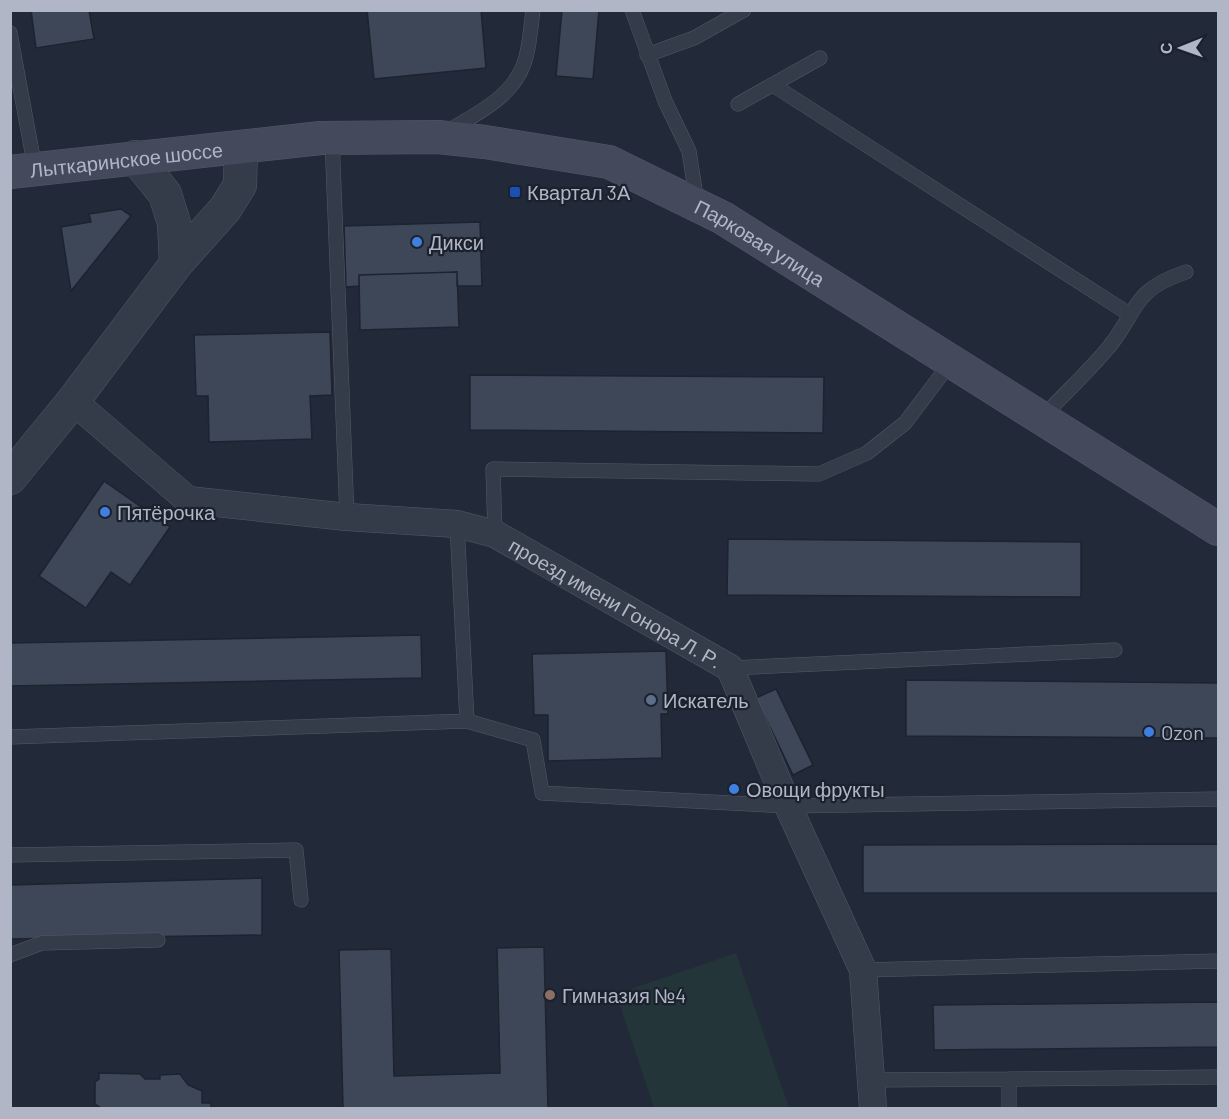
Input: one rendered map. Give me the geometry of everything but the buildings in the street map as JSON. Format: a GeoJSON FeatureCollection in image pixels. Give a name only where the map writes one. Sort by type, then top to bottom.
{"type":"FeatureCollection","features":[{"type":"Feature","properties":{"kind":"main road","name":"Парковая улица"},"geometry":{"type":"LineString","coordinates":[[241,147],[332,138],[438,137],[485,142],[609,162],[696,203],[1218,529]]}},
{"type":"Feature","properties":{"kind":"main road","name":"Лыткаринское шоссе"},"geometry":{"type":"LineString","coordinates":[[23,170],[241,147]]}},
{"type":"Feature","properties":{"kind":"street"},"geometry":{"type":"LineString","coordinates":[[10,478],[73,401],[176,264],[225,209],[240,185],[241,147]]}},
{"type":"Feature","properties":{"kind":"street"},"geometry":{"type":"LineString","coordinates":[[135,157],[165,194],[174,223],[176,264]]}},
{"type":"Feature","properties":{"kind":"street","name":"проезд имени Гонора Л. Р."},"geometry":{"type":"LineString","coordinates":[[73,401],[188,500],[347,517],[457,524],[495,534],[730,668],[788,806],[863,970],[873,1080],[873,1108]]}},
{"type":"Feature","properties":{"kind":"lane"},"geometry":{"type":"LineString","coordinates":[[438,137],[490,106],[508,90],[526,59],[533,10]]}},
{"type":"Feature","properties":{"kind":"lane"},"geometry":{"type":"LineString","coordinates":[[632,10],[647,55],[689,151],[696,203]]}},
{"type":"Feature","properties":{"kind":"lane"},"geometry":{"type":"LineString","coordinates":[[647,55],[694,38],[744,10]]}},
{"type":"Feature","properties":{"kind":"lane"},"geometry":{"type":"LineString","coordinates":[[10,33],[23,170]]}},
{"type":"Feature","properties":{"kind":"lane"},"geometry":{"type":"LineString","coordinates":[[738,104],[820,58]]}},
{"type":"Feature","properties":{"kind":"lane"},"geometry":{"type":"LineString","coordinates":[[773,85],[1129,314]]}},
{"type":"Feature","properties":{"kind":"lane"},"geometry":{"type":"LineString","coordinates":[[332,138],[347,517]]}},
{"type":"Feature","properties":{"kind":"lane"},"geometry":{"type":"LineString","coordinates":[[1042,418],[1110,346],[1129,314],[1160,281],[1186,272]]}},
{"type":"Feature","properties":{"kind":"lane"},"geometry":{"type":"LineString","coordinates":[[495,534],[493,469],[819,474],[867,453],[905,423],[951,362]]}},
{"type":"Feature","properties":{"kind":"lane"},"geometry":{"type":"LineString","coordinates":[[457,524],[467,721]]}},
{"type":"Feature","properties":{"kind":"lane"},"geometry":{"type":"LineString","coordinates":[[730,668],[1115,650]]}},
{"type":"Feature","properties":{"kind":"lane"},"geometry":{"type":"LineString","coordinates":[[10,737],[467,721],[533,740],[542,793],[788,806],[1218,799]]}},
{"type":"Feature","properties":{"kind":"lane"},"geometry":{"type":"LineString","coordinates":[[10,855],[296,850],[301,900]]}},
{"type":"Feature","properties":{"kind":"lane"},"geometry":{"type":"LineString","coordinates":[[10,955],[42,944],[158,940]]}},
{"type":"Feature","properties":{"kind":"lane"},"geometry":{"type":"LineString","coordinates":[[863,970],[1218,961]]}},
{"type":"Feature","properties":{"kind":"lane"},"geometry":{"type":"LineString","coordinates":[[873,1080],[1218,1077]]}},
{"type":"Feature","properties":{"kind":"lane"},"geometry":{"type":"LineString","coordinates":[[1009,1079],[1009,1108]]}},
{"type":"Feature","properties":{"kind":"shaded area"},"geometry":{"type":"Polygon","coordinates":[[[736,953],[789,1108],[654,1108],[616,994],[736,953]]]}},
{"type":"Feature","properties":{"kind":"place","name":"Квартал 3А"},"geometry":{"type":"Point","coordinates":[515,192]}},
{"type":"Feature","properties":{"kind":"place","name":"Дикси"},"geometry":{"type":"Point","coordinates":[417,242]}},
{"type":"Feature","properties":{"kind":"place","name":"Пятёрочка"},"geometry":{"type":"Point","coordinates":[105,512]}},
{"type":"Feature","properties":{"kind":"place","name":"Искатель"},"geometry":{"type":"Point","coordinates":[651,700]}},
{"type":"Feature","properties":{"kind":"place","name":"Ozon"},"geometry":{"type":"Point","coordinates":[1149,732]}},
{"type":"Feature","properties":{"kind":"place","name":"Овощи фрукты"},"geometry":{"type":"Point","coordinates":[734,789]}},
{"type":"Feature","properties":{"kind":"place","name":"Гимназия №4"},"geometry":{"type":"Point","coordinates":[550,995]}}]}
